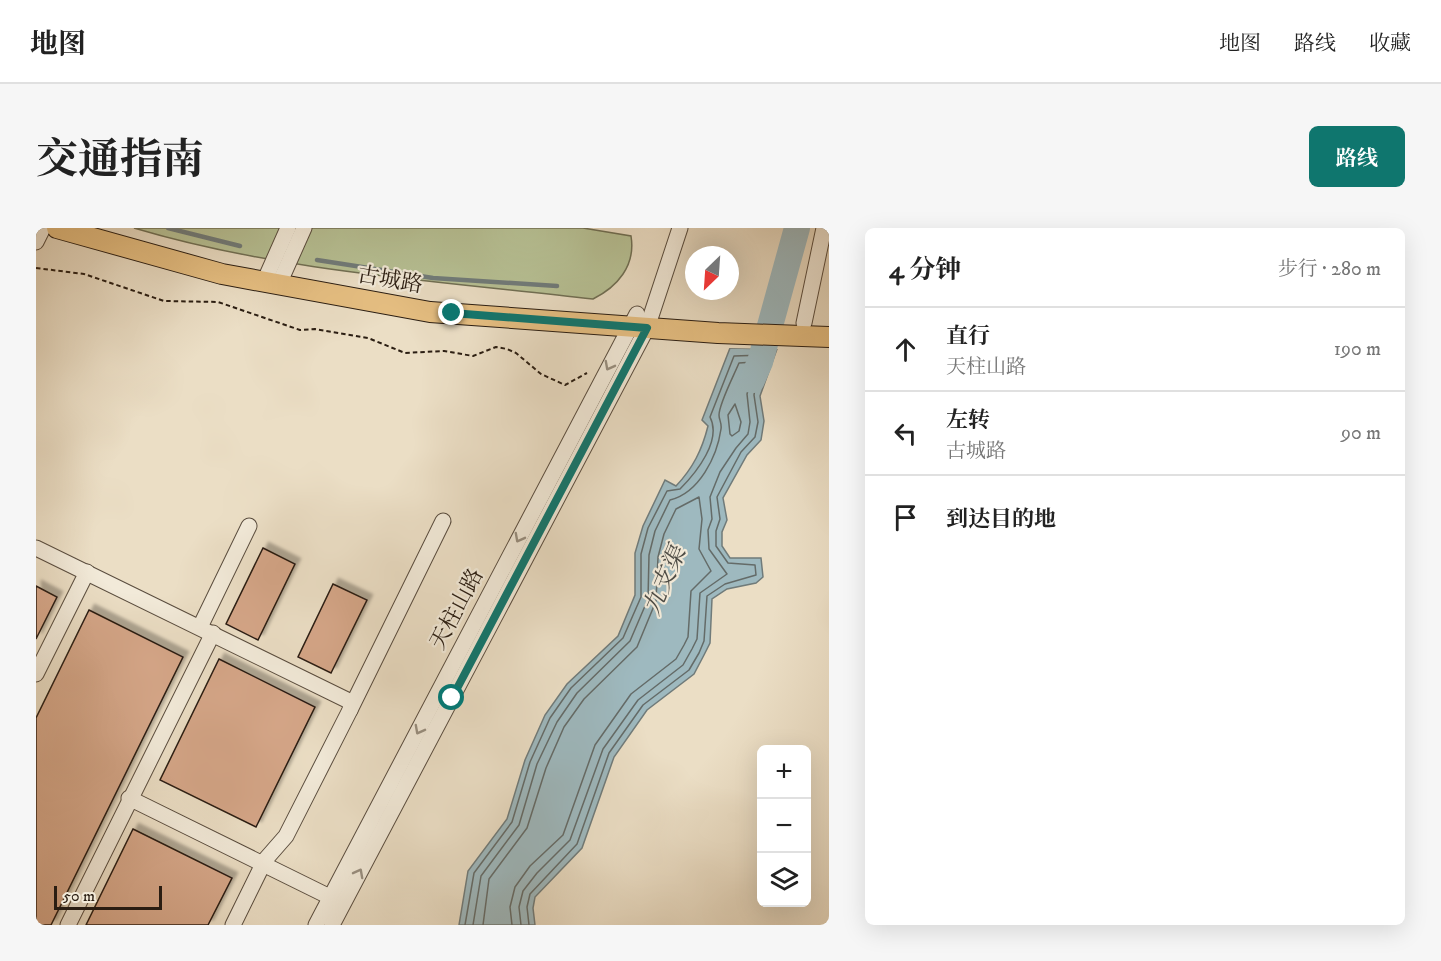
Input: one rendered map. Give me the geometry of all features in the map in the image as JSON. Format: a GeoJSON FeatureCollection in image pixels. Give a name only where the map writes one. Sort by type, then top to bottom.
{"type":"FeatureCollection","features":[{"type":"Feature","properties":{"kind":"main road","name":"古城路"},"geometry":{"type":"LineString","coordinates":[[57,228],[222,274],[274,278],[436,302],[721,327],[792,327],[829,324]]}},
{"type":"Feature","properties":{"kind":"main road","name":"古城路"},"geometry":{"type":"LineString","coordinates":[[99,228],[274,278]]}},
{"type":"Feature","properties":{"kind":"main road","name":"古城路"},"geometry":{"type":"LineString","coordinates":[[792,327],[829,337]]}},
{"type":"Feature","properties":{"kind":"street"},"geometry":{"type":"LineString","coordinates":[[36,242],[43,228]]}},
{"type":"Feature","properties":{"kind":"street"},"geometry":{"type":"LineString","coordinates":[[274,278],[288,228]]}},
{"type":"Feature","properties":{"kind":"street"},"geometry":{"type":"LineString","coordinates":[[274,278],[304,228]]}},
{"type":"Feature","properties":{"kind":"street","name":"天柱山路"},"geometry":{"type":"LineString","coordinates":[[316,925],[337,901],[642,321],[680,228]]}},
{"type":"Feature","properties":{"kind":"street"},"geometry":{"type":"LineString","coordinates":[[792,327],[824,228]]}},
{"type":"Feature","properties":{"kind":"street"},"geometry":{"type":"LineString","coordinates":[[233,925],[263,864],[286,836],[443,521]]}},
{"type":"Feature","properties":{"kind":"street"},"geometry":{"type":"LineString","coordinates":[[68,925],[206,630],[249,526]]}},
{"type":"Feature","properties":{"kind":"street"},"geometry":{"type":"LineString","coordinates":[[36,548],[344,697],[351,702],[350,710]]}},
{"type":"Feature","properties":{"kind":"street"},"geometry":{"type":"LineString","coordinates":[[36,674],[87,573]]}},
{"type":"Feature","properties":{"kind":"street"},"geometry":{"type":"LineString","coordinates":[[129,798],[337,901]]}},
{"type":"Feature","properties":{"kind":"street","name":"天柱山路"},"geometry":{"type":"LineString","coordinates":[[332,925],[337,901]]}},
{"type":"Feature","properties":{"kind":"path"},"geometry":{"type":"LineString","coordinates":[[36,268],[84,274],[164,301],[218,302],[300,330],[315,329],[368,338],[405,353],[444,351],[473,356],[496,347],[507,349],[516,353],[541,374],[565,385],[587,373]]}},
{"type":"Feature","properties":{"kind":"green space"},"geometry":{"type":"Polygon","coordinates":[[[134,228],[583,228],[631,236],[632,247],[628,266],[617,282],[593,299],[303,265],[190,243],[134,228]]]}},
{"type":"Feature","properties":{"kind":"water"},"geometry":{"type":"Polygon","coordinates":[[[730,348],[777,349],[760,396],[764,421],[761,440],[747,455],[723,498],[727,520],[722,532],[722,546],[730,558],[761,558],[763,577],[756,583],[727,589],[712,599],[710,643],[694,674],[647,710],[614,757],[582,848],[535,897],[533,908],[535,925],[459,925],[468,871],[507,819],[525,760],[545,715],[567,684],[618,636],[635,595],[635,553],[643,526],[665,480],[676,486],[696,458],[708,426],[702,420],[730,348]]]}},
{"type":"Feature","properties":{"kind":"pier"},"geometry":{"type":"Polygon","coordinates":[[[730,345],[777,346],[780,349],[727,348],[730,345]]]}},
{"type":"Feature","properties":{"kind":"building"},"geometry":{"type":"Polygon","coordinates":[[[263,548],[295,564],[258,640],[226,624],[263,548]]]}},
{"type":"Feature","properties":{"kind":"building"},"geometry":{"type":"Polygon","coordinates":[[[333,584],[367,600],[331,673],[298,657],[333,584]]]}},
{"type":"Feature","properties":{"kind":"building"},"geometry":{"type":"Polygon","coordinates":[[[36,586],[57,597],[36,639],[36,586]]]}},
{"type":"Feature","properties":{"kind":"building"},"geometry":{"type":"Polygon","coordinates":[[[89,610],[183,657],[51,925],[36,925],[36,718],[89,610]]]}},
{"type":"Feature","properties":{"kind":"building"},"geometry":{"type":"Polygon","coordinates":[[[219,659],[315,707],[256,827],[160,780],[219,659]]]}},
{"type":"Feature","properties":{"kind":"building"},"geometry":{"type":"Polygon","coordinates":[[[133,829],[232,878],[208,925],[86,925],[133,829]]]}},
{"type":"Feature","properties":{"kind":"waterway"},"geometry":{"type":"LineString","coordinates":[[168,228],[240,246]]}},
{"type":"Feature","properties":{"kind":"waterway","name":"九支渠"},"geometry":{"type":"LineString","coordinates":[[752,380],[760,362],[797,228]]}},
{"type":"Feature","properties":{"kind":"waterway"},"geometry":{"type":"LineString","coordinates":[[317,260],[433,278],[557,286]]}},
{"type":"Feature","properties":{"kind":"route"},"geometry":{"type":"LineString","coordinates":[[452,313],[647,328],[452,698]]}}]}
